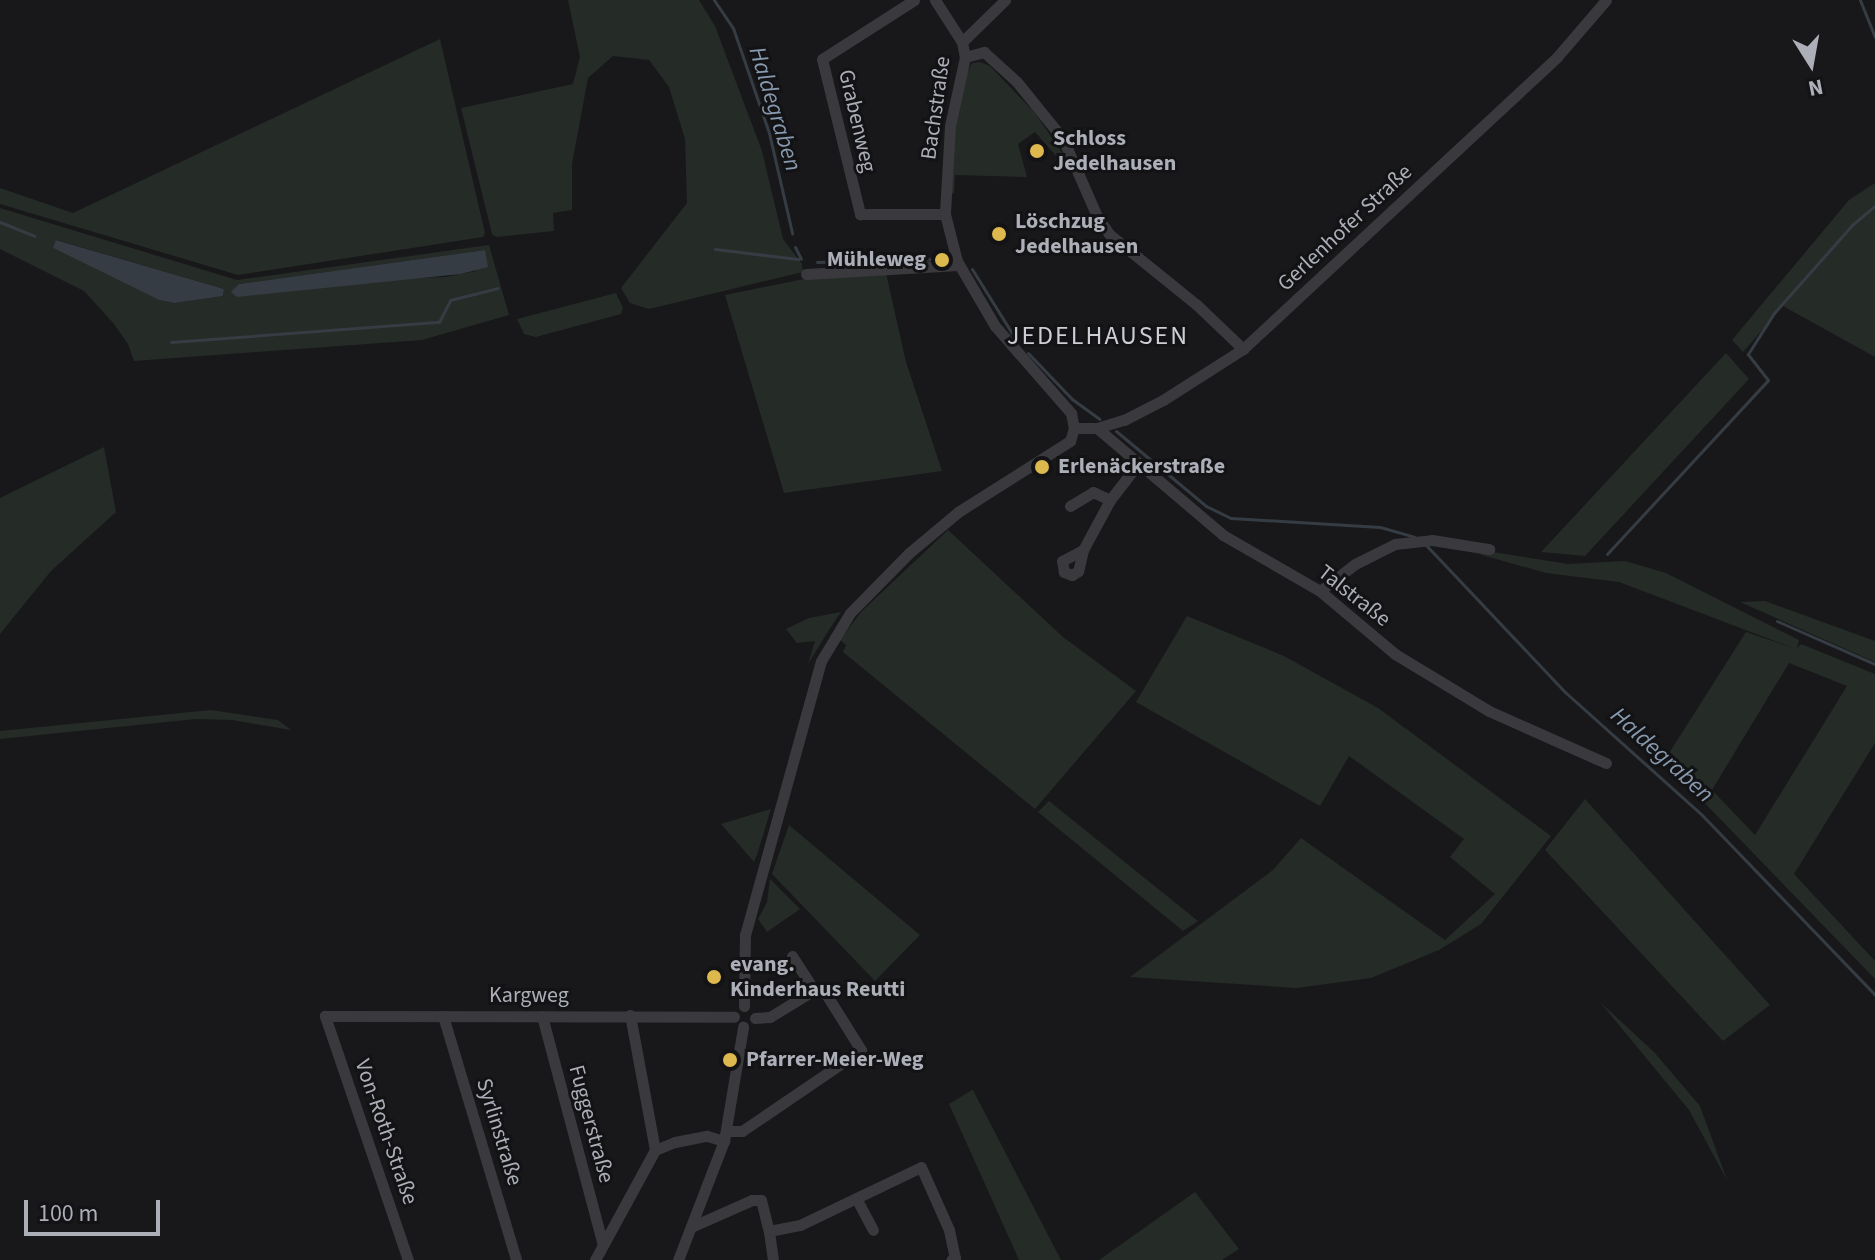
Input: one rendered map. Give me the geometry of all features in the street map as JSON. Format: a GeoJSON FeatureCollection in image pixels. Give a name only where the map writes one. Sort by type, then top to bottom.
{"type":"FeatureCollection","features":[{"type":"Feature","properties":{"kind":"street","name":"Grabenweg"},"geometry":{"type":"LineString","coordinates":[[914,0],[822,59],[860,214],[945,214]]}},
{"type":"Feature","properties":{"kind":"street","name":"Bachstraße"},"geometry":{"type":"LineString","coordinates":[[935,0],[962,42],[965,57],[950,126],[945,214],[958,265],[995,326],[1071,413],[1074,428]]}},
{"type":"Feature","properties":{"kind":"street"},"geometry":{"type":"LineString","coordinates":[[962,42],[1005,0]]}},
{"type":"Feature","properties":{"kind":"street","name":"Gerlenhofer Straße"},"geometry":{"type":"LineString","coordinates":[[1074,428],[1097,428],[1124,420],[1163,400],[1243,349],[1557,57],[1606,0]]}},
{"type":"Feature","properties":{"kind":"street"},"geometry":{"type":"LineString","coordinates":[[965,57],[984,52],[1017,82],[1063,139],[1097,216],[1109,234],[1197,305],[1243,349]]}},
{"type":"Feature","properties":{"kind":"street"},"geometry":{"type":"LineString","coordinates":[[806,274],[958,265]]}},
{"type":"Feature","properties":{"kind":"street"},"geometry":{"type":"LineString","coordinates":[[744,1006],[745,935],[821,661],[850,613],[930,535],[958,512],[1070,441],[1074,428]]}},
{"type":"Feature","properties":{"kind":"street","name":"Talstraße"},"geometry":{"type":"LineString","coordinates":[[1097,428],[1223,535],[1320,591],[1395,654],[1461,696],[1606,763]]}},
{"type":"Feature","properties":{"kind":"street"},"geometry":{"type":"LineString","coordinates":[[1083,550],[1110,500],[1138,464]]}},
{"type":"Feature","properties":{"kind":"street"},"geometry":{"type":"LineString","coordinates":[[1070,506],[1093,492],[1110,500]]}},
{"type":"Feature","properties":{"kind":"street"},"geometry":{"type":"LineString","coordinates":[[1320,591],[1355,564],[1395,544],[1432,540],[1489,549]]}},
{"type":"Feature","properties":{"kind":"street"},"geometry":{"type":"LineString","coordinates":[[595,1260],[602,1242],[655,1150],[675,1142],[742,1131],[861,1050],[826,994],[814,990],[792,956]]}},
{"type":"Feature","properties":{"kind":"street"},"geometry":{"type":"LineString","coordinates":[[755,1018],[770,1017],[814,990]]}},
{"type":"Feature","properties":{"kind":"street"},"geometry":{"type":"LineString","coordinates":[[744,1006],[754,1011],[755,1018],[752,1024],[743,1027],[734,1017],[738,1008],[744,1006]]}},
{"type":"Feature","properties":{"kind":"street"},"geometry":{"type":"LineString","coordinates":[[630,1015],[655,1150]]}},
{"type":"Feature","properties":{"kind":"street","name":"Kargweg"},"geometry":{"type":"LineString","coordinates":[[325,1016],[734,1017]]}},
{"type":"Feature","properties":{"kind":"street","name":"Von-Roth-Straße"},"geometry":{"type":"LineString","coordinates":[[325,1016],[408,1260]]}},
{"type":"Feature","properties":{"kind":"street","name":"Syrlinstraße"},"geometry":{"type":"LineString","coordinates":[[443,1016],[516,1260]]}},
{"type":"Feature","properties":{"kind":"street","name":"Fuggerstraße"},"geometry":{"type":"LineString","coordinates":[[542,1016],[602,1242]]}},
{"type":"Feature","properties":{"kind":"street"},"geometry":{"type":"LineString","coordinates":[[678,1260],[725,1136],[743,1027]]}},
{"type":"Feature","properties":{"kind":"street"},"geometry":{"type":"LineString","coordinates":[[769,1231],[800,1225],[921,1167],[949,1230],[955,1258],[951,1260]]}},
{"type":"Feature","properties":{"kind":"street"},"geometry":{"type":"LineString","coordinates":[[856,1198],[873,1230]]}},
{"type":"Feature","properties":{"kind":"street"},"geometry":{"type":"LineString","coordinates":[[691,1227],[752,1200],[761,1200],[773,1260]]}},
{"type":"Feature","properties":{"kind":"shaded area"},"geometry":{"type":"Polygon","coordinates":[[[568,0],[699,0],[715,26],[762,151],[783,239],[802,264],[803,272],[649,309],[630,303],[621,288],[687,203],[685,139],[669,87],[649,60],[613,56],[588,78],[572,164],[572,210],[553,213],[554,231],[496,237],[492,234],[461,108],[573,84],[580,57],[568,0]]]}},
{"type":"Feature","properties":{"kind":"shaded area"},"geometry":{"type":"Polygon","coordinates":[[[440,39],[485,233],[483,237],[238,275],[0,204],[0,188],[73,213],[440,39]]]}},
{"type":"Feature","properties":{"kind":"shaded area"},"geometry":{"type":"Polygon","coordinates":[[[972,63],[990,66],[1035,113],[1063,154],[1057,157],[1035,132],[1018,144],[1027,177],[955,175],[954,193],[949,194],[954,127],[967,73],[972,63]]]}},
{"type":"Feature","properties":{"kind":"shaded area"},"geometry":{"type":"Polygon","coordinates":[[[1875,183],[1875,357],[1783,306],[1743,352],[1732,340],[1849,200],[1875,183]]]}},
{"type":"Feature","properties":{"kind":"shaded area"},"geometry":{"type":"Polygon","coordinates":[[[0,208],[237,280],[489,245],[509,315],[422,340],[134,361],[128,344],[114,324],[84,291],[0,249],[0,208]],[[57,240],[53,248],[159,300],[175,303],[223,296],[224,289],[57,240]],[[485,250],[239,284],[446,277],[476,271],[485,250]]]}},
{"type":"Feature","properties":{"kind":"shaded area"},"geometry":{"type":"Polygon","coordinates":[[[56,240],[224,289],[223,296],[175,303],[159,300],[53,248],[56,240]]]}},
{"type":"Feature","properties":{"kind":"shaded area"},"geometry":{"type":"Polygon","coordinates":[[[485,250],[488,267],[461,274],[237,297],[231,292],[239,284],[485,250]]]}},
{"type":"Feature","properties":{"kind":"shaded area"},"geometry":{"type":"Polygon","coordinates":[[[886,273],[906,362],[942,471],[784,493],[725,295],[809,278],[886,273]]]}},
{"type":"Feature","properties":{"kind":"shaded area"},"geometry":{"type":"Polygon","coordinates":[[[616,293],[623,308],[621,314],[536,337],[524,334],[517,319],[616,293]]]}},
{"type":"Feature","properties":{"kind":"shaded area"},"geometry":{"type":"Polygon","coordinates":[[[1726,353],[1749,379],[1585,556],[1541,552],[1726,353]]]}},
{"type":"Feature","properties":{"kind":"shaded area"},"geometry":{"type":"Polygon","coordinates":[[[104,447],[116,512],[51,571],[0,634],[0,498],[104,447]]]}},
{"type":"Feature","properties":{"kind":"shaded area"},"geometry":{"type":"Polygon","coordinates":[[[948,530],[1063,637],[1136,691],[1035,809],[843,652],[846,645],[840,640],[861,612],[948,530]]]}},
{"type":"Feature","properties":{"kind":"shaded area"},"geometry":{"type":"Polygon","coordinates":[[[1473,549],[1568,564],[1625,561],[1666,573],[1799,640],[1797,648],[1801,644],[1875,674],[1875,743],[1794,874],[1875,961],[1875,979],[1664,761],[1746,632],[1796,649],[1619,582],[1546,573],[1482,555],[1473,549]],[[1789,663],[1712,790],[1755,835],[1847,686],[1789,663]]]}},
{"type":"Feature","properties":{"kind":"shaded area"},"geometry":{"type":"Polygon","coordinates":[[[1765,601],[1875,641],[1875,662],[1740,602],[1765,601]]]}},
{"type":"Feature","properties":{"kind":"shaded area"},"geometry":{"type":"Polygon","coordinates":[[[841,612],[808,664],[815,641],[797,643],[786,629],[809,618],[841,612]]]}},
{"type":"Feature","properties":{"kind":"shaded area"},"geometry":{"type":"Polygon","coordinates":[[[1187,616],[1284,656],[1378,708],[1551,836],[1481,924],[1439,950],[1371,978],[1297,988],[1130,977],[1273,870],[1301,838],[1445,940],[1495,894],[1450,857],[1464,839],[1349,756],[1320,806],[1136,702],[1187,616]]]}},
{"type":"Feature","properties":{"kind":"shaded area"},"geometry":{"type":"Polygon","coordinates":[[[211,710],[278,720],[291,730],[232,720],[196,719],[0,739],[0,731],[211,710]]]}},
{"type":"Feature","properties":{"kind":"shaded area"},"geometry":{"type":"Polygon","coordinates":[[[1585,799],[1770,1005],[1723,1041],[1545,850],[1585,799]]]}},
{"type":"Feature","properties":{"kind":"shaded area"},"geometry":{"type":"Polygon","coordinates":[[[1049,801],[1198,921],[1183,931],[1038,812],[1049,801]]]}},
{"type":"Feature","properties":{"kind":"shaded area"},"geometry":{"type":"Polygon","coordinates":[[[771,809],[757,855],[754,862],[721,824],[771,809]]]}},
{"type":"Feature","properties":{"kind":"shaded area"},"geometry":{"type":"Polygon","coordinates":[[[789,825],[920,935],[875,981],[772,874],[789,825]]]}},
{"type":"Feature","properties":{"kind":"shaded area"},"geometry":{"type":"Polygon","coordinates":[[[770,879],[800,909],[767,932],[758,919],[767,902],[770,879]]]}},
{"type":"Feature","properties":{"kind":"shaded area"},"geometry":{"type":"Polygon","coordinates":[[[1600,1002],[1654,1052],[1700,1106],[1727,1180],[1689,1110],[1600,1002]]]}},
{"type":"Feature","properties":{"kind":"shaded area"},"geometry":{"type":"Polygon","coordinates":[[[973,1090],[1061,1260],[1019,1260],[949,1104],[973,1090]]]}},
{"type":"Feature","properties":{"kind":"shaded area"},"geometry":{"type":"Polygon","coordinates":[[[1195,1192],[1239,1249],[1222,1260],[1099,1260],[1195,1192]]]}},
{"type":"Feature","properties":{"kind":"waterway","name":"Haldegraben"},"geometry":{"type":"LineString","coordinates":[[714,0],[733,28],[769,133],[792,233]]}},
{"type":"Feature","properties":{"kind":"waterway"},"geometry":{"type":"LineString","coordinates":[[1860,0],[1875,37]]}},
{"type":"Feature","properties":{"kind":"waterway"},"geometry":{"type":"LineString","coordinates":[[1607,554],[1768,380],[1748,354],[1774,313],[1852,225],[1875,206]]}},
{"type":"Feature","properties":{"kind":"waterway","name":"Haldegraben"},"geometry":{"type":"LineString","coordinates":[[0,222],[34,236]]}},
{"type":"Feature","properties":{"kind":"waterway","name":"Haldegraben"},"geometry":{"type":"LineString","coordinates":[[795,247],[801,259]]}},
{"type":"Feature","properties":{"kind":"waterway"},"geometry":{"type":"LineString","coordinates":[[715,249],[798,259]]}},
{"type":"Feature","properties":{"kind":"waterway","name":"Haldegraben"},"geometry":{"type":"LineString","coordinates":[[817,262],[939,259]]}},
{"type":"Feature","properties":{"kind":"waterway","name":"Haldegraben"},"geometry":{"type":"LineString","coordinates":[[972,269],[1015,338]]}},
{"type":"Feature","properties":{"kind":"waterway"},"geometry":{"type":"LineString","coordinates":[[171,342],[439,322],[450,300],[498,288]]}},
{"type":"Feature","properties":{"kind":"waterway","name":"Haldegraben"},"geometry":{"type":"LineString","coordinates":[[1028,353],[1072,399],[1100,419]]}},
{"type":"Feature","properties":{"kind":"waterway","name":"Haldegraben"},"geometry":{"type":"LineString","coordinates":[[1116,431],[1206,506],[1231,518],[1380,527],[1415,537]]}},
{"type":"Feature","properties":{"kind":"waterway","name":"Haldegraben"},"geometry":{"type":"LineString","coordinates":[[1425,544],[1565,692],[1702,815],[1875,995]]}},
{"type":"Feature","properties":{"kind":"waterway"},"geometry":{"type":"LineString","coordinates":[[1777,621],[1875,664]]}},
{"type":"Feature","properties":{"kind":"place","name":"Schloss Jedelhausen"},"geometry":{"type":"Point","coordinates":[1037,151]}},
{"type":"Feature","properties":{"kind":"place","name":"Löschzug Jedelhausen"},"geometry":{"type":"Point","coordinates":[999,234]}},
{"type":"Feature","properties":{"kind":"place","name":"Mühleweg"},"geometry":{"type":"Point","coordinates":[942,260]}},
{"type":"Feature","properties":{"kind":"place","name":"Erlenäckerstraße"},"geometry":{"type":"Point","coordinates":[1042,467]}},
{"type":"Feature","properties":{"kind":"place","name":"evang. Kinderhaus Reutti"},"geometry":{"type":"Point","coordinates":[714,977]}},
{"type":"Feature","properties":{"kind":"place","name":"Pfarrer-Meier-Weg"},"geometry":{"type":"Point","coordinates":[730,1060]}},
{"type":"Feature","properties":{"kind":"district","name":"JEDELHAUSEN"},"geometry":{"type":"Point","coordinates":[1098,336]}}]}
